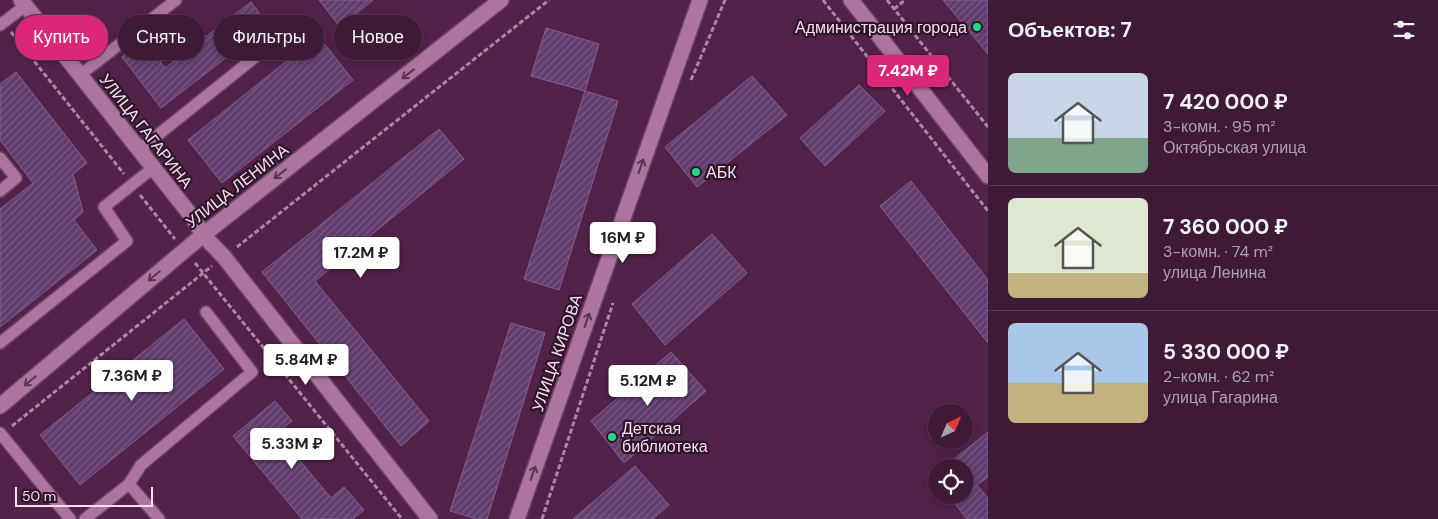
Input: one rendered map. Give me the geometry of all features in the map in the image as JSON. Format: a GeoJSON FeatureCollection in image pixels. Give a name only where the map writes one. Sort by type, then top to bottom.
{"type":"FeatureCollection","features":[{"type":"Feature","properties":{"kind":"street","name":"УЛИЦА ЛЕНИНА"},"geometry":{"type":"LineString","coordinates":[[0,406],[185,250],[501,0]]}},
{"type":"Feature","properties":{"kind":"street","name":"УЛИЦА КИРОВА"},"geometry":{"type":"LineString","coordinates":[[517,519],[700,0]]}},
{"type":"Feature","properties":{"kind":"street"},"geometry":{"type":"LineString","coordinates":[[851,0],[988,176]]}},
{"type":"Feature","properties":{"kind":"street","name":"УЛИЦА ГАГАРИНА"},"geometry":{"type":"LineString","coordinates":[[23,3],[193,218],[204,235],[224,257],[430,519]]}},
{"type":"Feature","properties":{"kind":"lane"},"geometry":{"type":"LineString","coordinates":[[80,75],[176,0]]}},
{"type":"Feature","properties":{"kind":"lane"},"geometry":{"type":"LineString","coordinates":[[2,24],[23,3]]}},
{"type":"Feature","properties":{"kind":"lane"},"geometry":{"type":"LineString","coordinates":[[139,150],[252,60]]}},
{"type":"Feature","properties":{"kind":"lane"},"geometry":{"type":"LineString","coordinates":[[0,158],[16,178],[0,191]]}},
{"type":"Feature","properties":{"kind":"lane"},"geometry":{"type":"LineString","coordinates":[[0,343],[127,241],[104,207],[153,168]]}},
{"type":"Feature","properties":{"kind":"lane"},"geometry":{"type":"LineString","coordinates":[[85,519],[130,484],[141,465],[252,372],[206,312]]}},
{"type":"Feature","properties":{"kind":"lane"},"geometry":{"type":"LineString","coordinates":[[1,434],[70,519]]}},
{"type":"Feature","properties":{"kind":"lane"},"geometry":{"type":"LineString","coordinates":[[130,484],[159,519]]}},
{"type":"Feature","properties":{"kind":"path"},"geometry":{"type":"LineString","coordinates":[[1,434],[549,0]]}},
{"type":"Feature","properties":{"kind":"path"},"geometry":{"type":"LineString","coordinates":[[688,88],[725,0]]}},
{"type":"Feature","properties":{"kind":"path"},"geometry":{"type":"LineString","coordinates":[[823,0],[988,211]]}},
{"type":"Feature","properties":{"kind":"path"},"geometry":{"type":"LineString","coordinates":[[887,0],[988,127]]}},
{"type":"Feature","properties":{"kind":"path"},"geometry":{"type":"LineString","coordinates":[[894,9],[904,0]]}},
{"type":"Feature","properties":{"kind":"path"},"geometry":{"type":"LineString","coordinates":[[2,24],[402,519]]}},
{"type":"Feature","properties":{"kind":"path"},"geometry":{"type":"LineString","coordinates":[[542,519],[613,302]]}},
{"type":"Feature","properties":{"kind":"building"},"geometry":{"type":"Polygon","coordinates":[[[319,0],[373,0],[355,15],[334,15],[334,19],[319,0]]]}},
{"type":"Feature","properties":{"kind":"building","name":"Администрация города"},"geometry":{"type":"Polygon","coordinates":[[[943,0],[988,0],[988,54],[943,0]]]}},
{"type":"Feature","properties":{"kind":"building"},"geometry":{"type":"Polygon","coordinates":[[[251,2],[261,15],[234,15],[251,2]]]}},
{"type":"Feature","properties":{"kind":"building"},"geometry":{"type":"Polygon","coordinates":[[[546,28],[599,44],[585,91],[531,76],[546,28]]]}},
{"type":"Feature","properties":{"kind":"building"},"geometry":{"type":"Polygon","coordinates":[[[214,30],[214,60],[223,60],[161,108],[124,60],[159,60],[165,68],[175,60],[204,60],[204,38],[214,30]]]}},
{"type":"Feature","properties":{"kind":"building"},"geometry":{"type":"Polygon","coordinates":[[[324,44],[334,56],[334,60],[337,60],[353,80],[222,183],[188,140],[288,60],[324,60],[324,44]]]}},
{"type":"Feature","properties":{"kind":"building"},"geometry":{"type":"Polygon","coordinates":[[[16,72],[87,163],[73,174],[83,212],[74,220],[97,250],[0,327],[0,209],[33,183],[0,140],[0,84],[16,72]]]}},
{"type":"Feature","properties":{"kind":"building"},"geometry":{"type":"Polygon","coordinates":[[[752,76],[787,115],[697,187],[665,147],[752,76]]]}},
{"type":"Feature","properties":{"kind":"building"},"geometry":{"type":"Polygon","coordinates":[[[859,85],[885,111],[825,166],[800,138],[859,85]]]}},
{"type":"Feature","properties":{"kind":"building"},"geometry":{"type":"Polygon","coordinates":[[[585,91],[618,101],[559,290],[524,279],[585,91]]]}},
{"type":"Feature","properties":{"kind":"building"},"geometry":{"type":"Polygon","coordinates":[[[439,129],[464,159],[315,281],[429,421],[401,446],[262,272],[439,129]]]}},
{"type":"Feature","properties":{"kind":"building"},"geometry":{"type":"Polygon","coordinates":[[[911,181],[988,280],[988,343],[880,206],[911,181]]]}},
{"type":"Feature","properties":{"kind":"building"},"geometry":{"type":"Polygon","coordinates":[[[712,234],[747,273],[665,345],[632,304],[712,234]]]}},
{"type":"Feature","properties":{"kind":"building"},"geometry":{"type":"Polygon","coordinates":[[[184,319],[224,369],[80,485],[40,435],[184,319]]]}},
{"type":"Feature","properties":{"kind":"building"},"geometry":{"type":"Polygon","coordinates":[[[511,323],[545,333],[487,519],[477,519],[450,511],[511,323]]]}},
{"type":"Feature","properties":{"kind":"building"},"geometry":{"type":"Polygon","coordinates":[[[671,352],[706,391],[624,463],[591,421],[671,352]]]}},
{"type":"Feature","properties":{"kind":"building"},"geometry":{"type":"Polygon","coordinates":[[[275,401],[292,421],[277,433],[331,498],[344,487],[364,510],[353,519],[302,519],[233,436],[275,401]]]}},
{"type":"Feature","properties":{"kind":"building"},"geometry":{"type":"Polygon","coordinates":[[[988,432],[988,477],[977,485],[988,498],[988,519],[967,519],[955,504],[973,504],[973,459],[954,459],[967,449],[973,449],[973,444],[988,432]]]}},
{"type":"Feature","properties":{"kind":"building"},"geometry":{"type":"Polygon","coordinates":[[[635,466],[669,505],[653,519],[573,519],[635,466]]]}},
{"type":"Feature","properties":{"kind":"place","name":"Администрация города"},"geometry":{"type":"Point","coordinates":[977,27]}},
{"type":"Feature","properties":{"kind":"place","name":"АБК"},"geometry":{"type":"Point","coordinates":[696,172]}},
{"type":"Feature","properties":{"kind":"place","name":"Детская библиотека"},"geometry":{"type":"Point","coordinates":[612,437]}}]}
